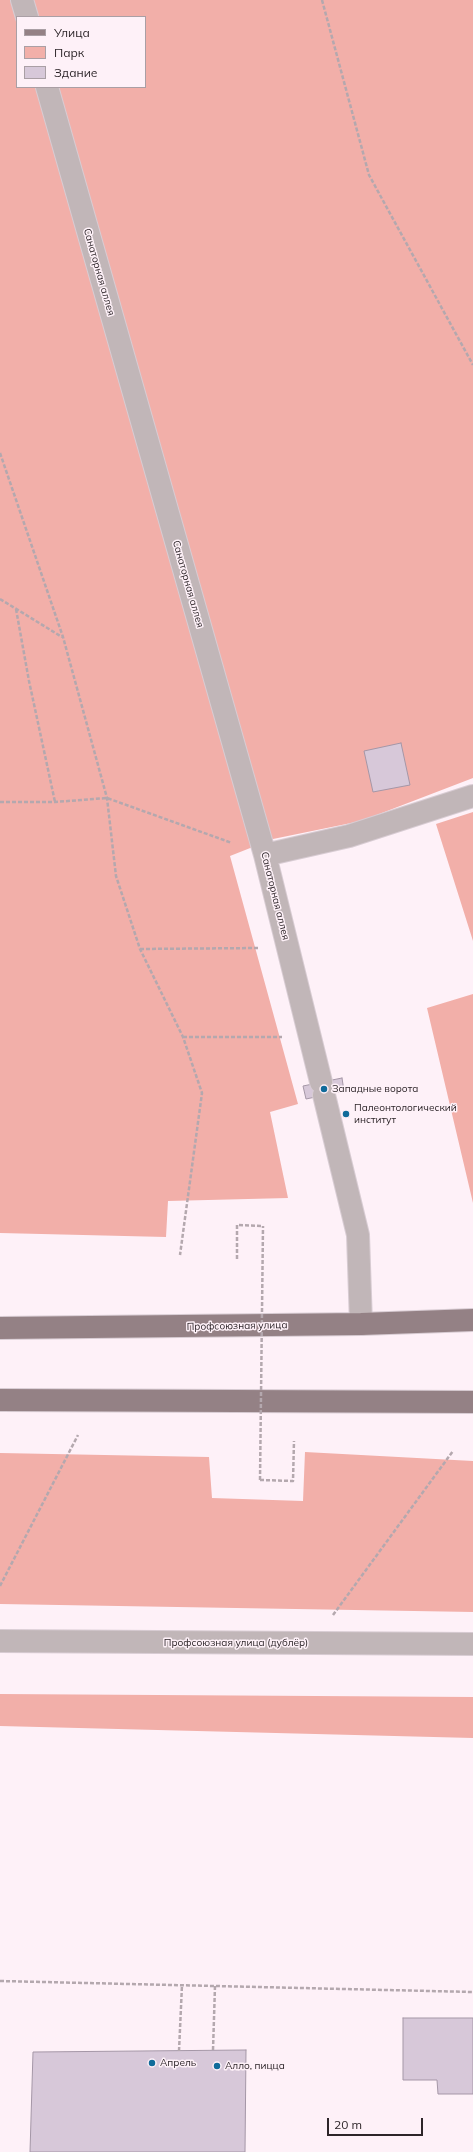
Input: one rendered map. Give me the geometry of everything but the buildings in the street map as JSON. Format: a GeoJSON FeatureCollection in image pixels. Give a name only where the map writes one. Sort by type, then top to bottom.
{"type":"FeatureCollection","features":[{"type":"Feature","properties":{"kind":"main road","name":"Профсоюзная улица"},"geometry":{"type":"LineString","coordinates":[[0,1328],[361,1324],[473,1320]]}},
{"type":"Feature","properties":{"kind":"main road"},"geometry":{"type":"LineString","coordinates":[[0,1400],[473,1402]]}},
{"type":"Feature","properties":{"kind":"street"},"geometry":{"type":"LineString","coordinates":[[22,0],[27,16]]}},
{"type":"Feature","properties":{"kind":"street","name":"Санаторная аллея"},"geometry":{"type":"LineString","coordinates":[[47,88],[265,855],[358,1235],[361,1324]]}},
{"type":"Feature","properties":{"kind":"street"},"geometry":{"type":"LineString","coordinates":[[265,855],[349,836],[473,796]]}},
{"type":"Feature","properties":{"kind":"street","name":"Профсоюзная улица (дублёр)"},"geometry":{"type":"LineString","coordinates":[[0,1641],[473,1644]]}},
{"type":"Feature","properties":{"kind":"path"},"geometry":{"type":"LineString","coordinates":[[322,0],[369,176],[473,365]]}},
{"type":"Feature","properties":{"kind":"path"},"geometry":{"type":"LineString","coordinates":[[0,454],[63,637],[107,798],[116,876],[140,949],[183,1036],[202,1093],[180,1256]]}},
{"type":"Feature","properties":{"kind":"path"},"geometry":{"type":"LineString","coordinates":[[0,599],[63,637]]}},
{"type":"Feature","properties":{"kind":"path"},"geometry":{"type":"LineString","coordinates":[[16,609],[29,681],[55,802]]}},
{"type":"Feature","properties":{"kind":"path"},"geometry":{"type":"LineString","coordinates":[[0,802],[55,802],[107,798],[265,855]]}},
{"type":"Feature","properties":{"kind":"path"},"geometry":{"type":"LineString","coordinates":[[140,949],[288,948]]}},
{"type":"Feature","properties":{"kind":"path"},"geometry":{"type":"LineString","coordinates":[[183,1036],[310,1037]]}},
{"type":"Feature","properties":{"kind":"path"},"geometry":{"type":"LineString","coordinates":[[237,1259],[237,1226],[263,1226],[260,1480],[293,1481],[294,1441]]}},
{"type":"Feature","properties":{"kind":"path"},"geometry":{"type":"LineString","coordinates":[[0,1586],[78,1435]]}},
{"type":"Feature","properties":{"kind":"path"},"geometry":{"type":"LineString","coordinates":[[313,1643],[453,1451]]}},
{"type":"Feature","properties":{"kind":"path"},"geometry":{"type":"LineString","coordinates":[[0,1981],[473,1992]]}},
{"type":"Feature","properties":{"kind":"path"},"geometry":{"type":"LineString","coordinates":[[179,2051],[182,1985]]}},
{"type":"Feature","properties":{"kind":"path"},"geometry":{"type":"LineString","coordinates":[[213,2050],[215,1986]]}},
{"type":"Feature","properties":{"kind":"green space"},"geometry":{"type":"Polygon","coordinates":[[[0,0],[473,0],[473,778],[361,821],[273,839],[230,856],[298,1104],[270,1112],[288,1198],[168,1201],[166,1237],[0,1233],[0,0]]]}},
{"type":"Feature","properties":{"kind":"green space"},"geometry":{"type":"Polygon","coordinates":[[[473,812],[473,941],[436,824],[473,812]]]}},
{"type":"Feature","properties":{"kind":"green space"},"geometry":{"type":"Polygon","coordinates":[[[473,994],[473,1203],[427,1008],[473,994]]]}},
{"type":"Feature","properties":{"kind":"green space"},"geometry":{"type":"Polygon","coordinates":[[[305,1452],[473,1461],[473,1612],[0,1604],[0,1453],[209,1457],[212,1498],[303,1501],[305,1452]]]}},
{"type":"Feature","properties":{"kind":"green space"},"geometry":{"type":"Polygon","coordinates":[[[0,1694],[473,1697],[473,1738],[0,1726],[0,1694]]]}},
{"type":"Feature","properties":{"kind":"place","name":"Западные ворота"},"geometry":{"type":"Point","coordinates":[324,1089]}},
{"type":"Feature","properties":{"kind":"place","name":"Палеонтологический институт"},"geometry":{"type":"Point","coordinates":[346,1114]}},
{"type":"Feature","properties":{"kind":"place","name":"Апрель"},"geometry":{"type":"Point","coordinates":[152,2063]}},
{"type":"Feature","properties":{"kind":"place","name":"Алло, пицца"},"geometry":{"type":"Point","coordinates":[217,2066]}}]}
